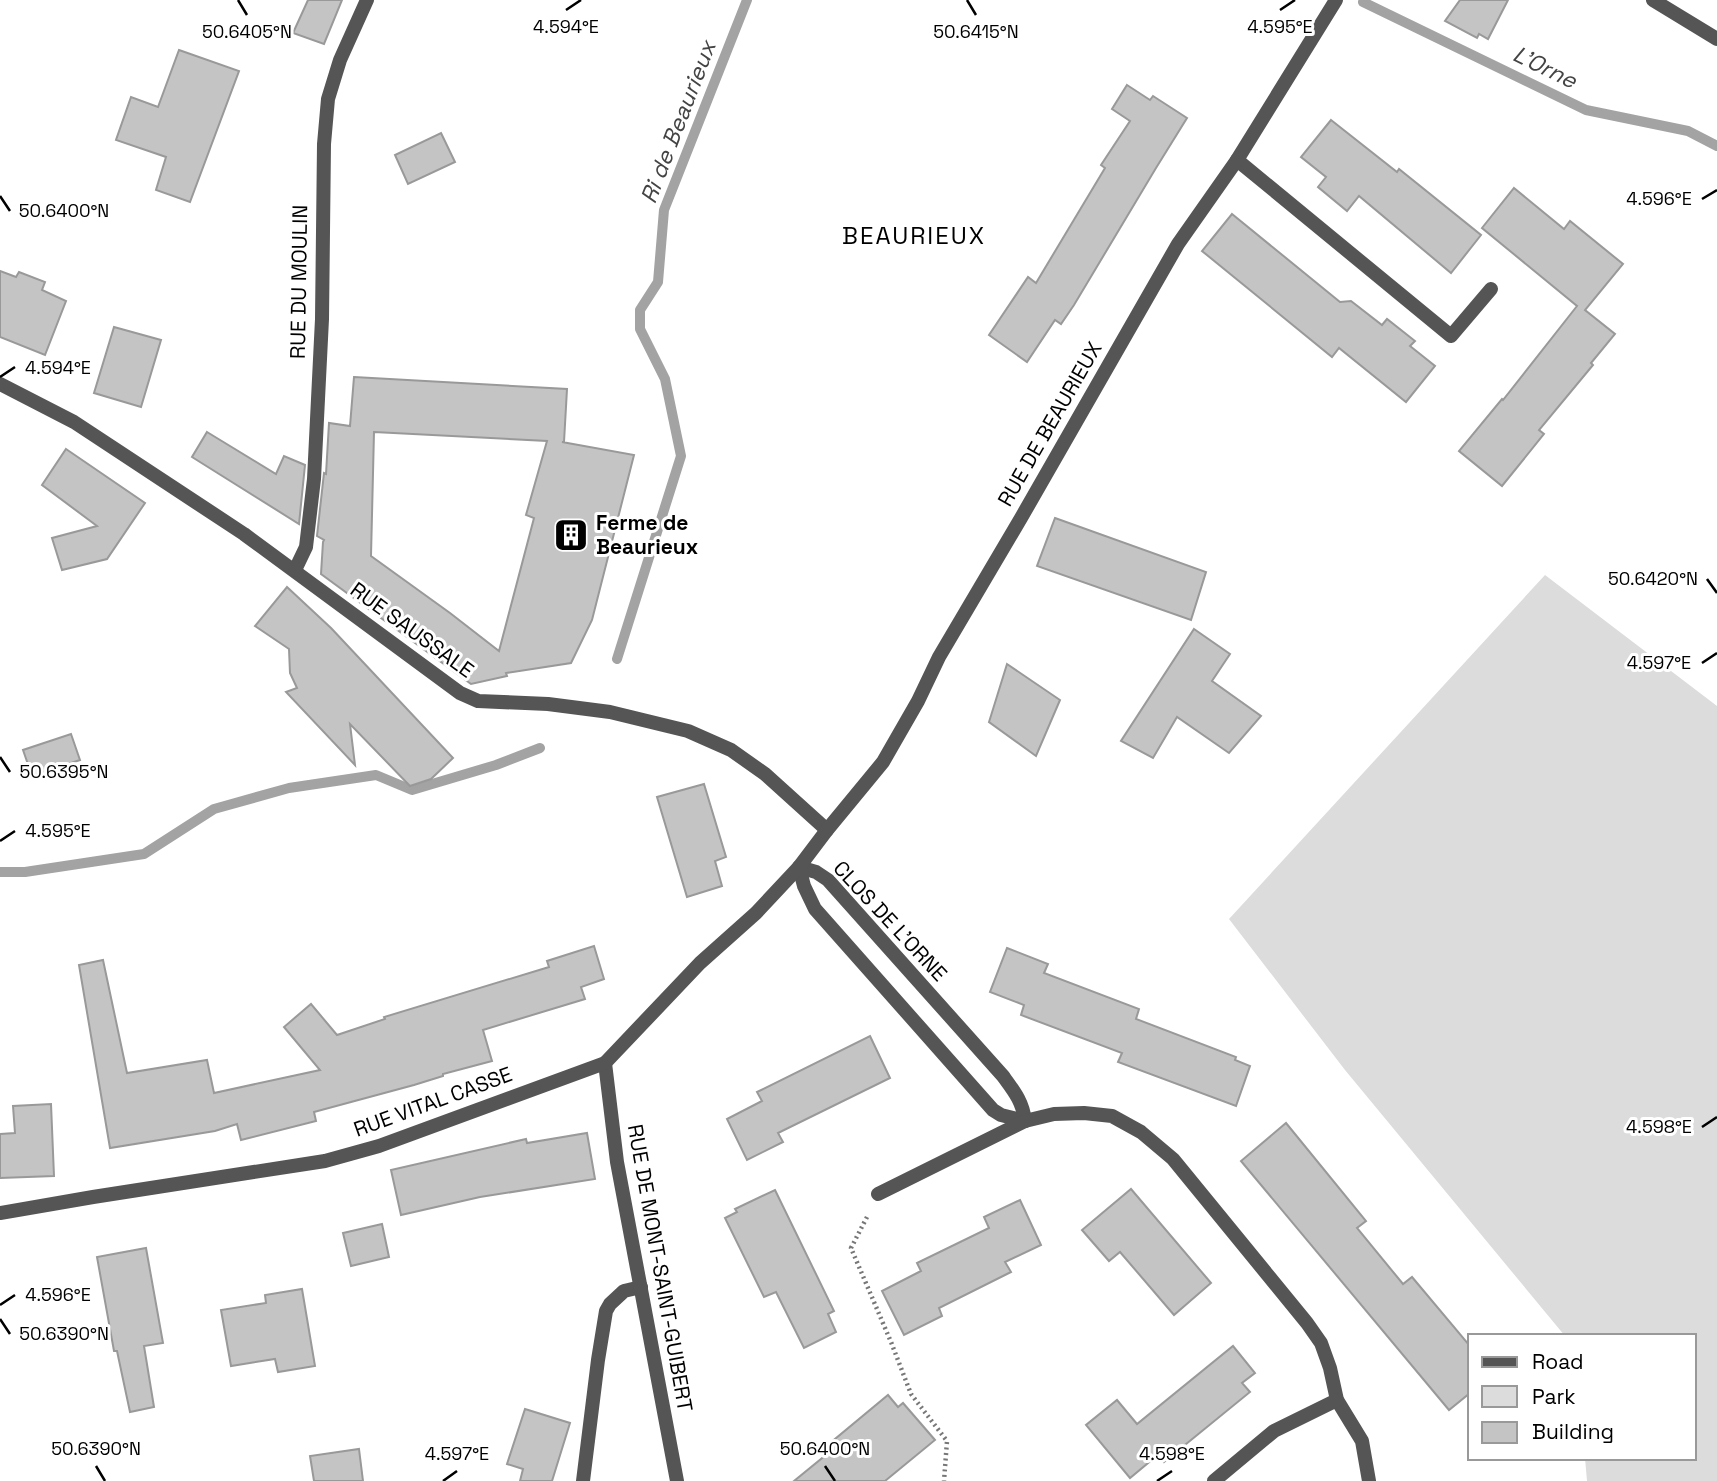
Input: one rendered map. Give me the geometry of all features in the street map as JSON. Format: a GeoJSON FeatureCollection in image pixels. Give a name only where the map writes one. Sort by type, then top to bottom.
{"type":"FeatureCollection","features":[{"type":"Feature","properties":{"kind":"street","name":"RUE DU MOULIN"},"geometry":{"type":"LineString","coordinates":[[295,570],[306,547],[314,479],[322,319],[324,144],[328,99],[340,60],[367,0]]}},
{"type":"Feature","properties":{"kind":"street"},"geometry":{"type":"LineString","coordinates":[[1653,0],[1717,39]]}},
{"type":"Feature","properties":{"kind":"street","name":"RUE DE BEAURIEUX"},"geometry":{"type":"LineString","coordinates":[[799,867],[883,762],[918,701],[939,657],[1178,244],[1237,160],[1333,4]]}},
{"type":"Feature","properties":{"kind":"street"},"geometry":{"type":"LineString","coordinates":[[1237,160],[1451,337],[1492,289]]}},
{"type":"Feature","properties":{"kind":"street","name":"RUE SAUSSALE"},"geometry":{"type":"LineString","coordinates":[[0,384],[74,422],[244,534],[460,693],[478,701],[548,704],[610,712],[688,732],[731,750],[765,774],[827,830]]}},
{"type":"Feature","properties":{"kind":"street","name":"RUE VITAL CASSE"},"geometry":{"type":"LineString","coordinates":[[0,1213],[325,1161],[379,1146],[605,1063],[700,963],[756,913],[799,867]]}},
{"type":"Feature","properties":{"kind":"street","name":"CLOS DE L'ORNE"},"geometry":{"type":"LineString","coordinates":[[799,867],[816,872],[828,880],[1003,1076],[1019,1097],[1025,1121],[1011,1119],[993,1110],[815,909],[799,867]]}},
{"type":"Feature","properties":{"kind":"street","name":"RUE DE MONT-SAINT-GUIBERT"},"geometry":{"type":"LineString","coordinates":[[605,1063],[617,1162],[677,1481]]}},
{"type":"Feature","properties":{"kind":"street"},"geometry":{"type":"LineString","coordinates":[[878,1194],[1025,1121],[1054,1114],[1112,1116],[1141,1132],[1173,1160],[1321,1343],[1337,1400],[1362,1441],[1369,1481]]}},
{"type":"Feature","properties":{"kind":"street"},"geometry":{"type":"LineString","coordinates":[[583,1481],[606,1311],[624,1292],[641,1287]]}},
{"type":"Feature","properties":{"kind":"street"},"geometry":{"type":"LineString","coordinates":[[1214,1481],[1274,1431],[1337,1400]]}},
{"type":"Feature","properties":{"kind":"path"},"geometry":{"type":"LineString","coordinates":[[878,1194],[851,1248],[911,1394],[947,1441],[944,1481]]}},
{"type":"Feature","properties":{"kind":"green space"},"geometry":{"type":"Polygon","coordinates":[[[1545,575],[1717,706],[1717,1481],[1587,1481],[1585,1460],[1696,1460],[1696,1334],[1563,1334],[1345,1070],[1229,919],[1545,575]]]}},
{"type":"Feature","properties":{"kind":"building"},"geometry":{"type":"Polygon","coordinates":[[[308,0],[342,0],[324,44],[293,33],[308,0]]]}},
{"type":"Feature","properties":{"kind":"building"},"geometry":{"type":"Polygon","coordinates":[[[1460,0],[1508,0],[1488,39],[1479,34],[1477,38],[1445,21],[1460,0]]]}},
{"type":"Feature","properties":{"kind":"building"},"geometry":{"type":"Polygon","coordinates":[[[179,50],[239,71],[190,202],[156,190],[166,157],[116,140],[131,97],[158,107],[179,50]]]}},
{"type":"Feature","properties":{"kind":"building"},"geometry":{"type":"Polygon","coordinates":[[[1127,85],[1150,100],[1153,96],[1187,118],[1074,305],[1061,324],[1055,320],[1027,362],[989,335],[1028,277],[1036,283],[1105,168],[1101,165],[1130,121],[1112,109],[1127,85]]]}},
{"type":"Feature","properties":{"kind":"building"},"geometry":{"type":"Polygon","coordinates":[[[1331,120],[1397,172],[1399,169],[1481,235],[1451,273],[1359,196],[1347,211],[1318,187],[1326,177],[1301,157],[1331,120]]]}},
{"type":"Feature","properties":{"kind":"building"},"geometry":{"type":"Polygon","coordinates":[[[441,133],[455,162],[408,184],[395,155],[441,133]]]}},
{"type":"Feature","properties":{"kind":"building"},"geometry":{"type":"Polygon","coordinates":[[[1514,188],[1564,229],[1570,221],[1623,264],[1585,310],[1615,334],[1539,430],[1544,434],[1502,486],[1459,451],[1577,306],[1482,228],[1514,188]]]}},
{"type":"Feature","properties":{"kind":"building"},"geometry":{"type":"Polygon","coordinates":[[[1232,214],[1340,302],[1351,301],[1382,325],[1387,319],[1415,341],[1410,346],[1435,366],[1406,402],[1339,348],[1332,357],[1202,251],[1232,214]]]}},
{"type":"Feature","properties":{"kind":"building"},"geometry":{"type":"Polygon","coordinates":[[[0,271],[16,277],[19,272],[45,282],[42,290],[66,301],[45,355],[0,337],[0,271]]]}},
{"type":"Feature","properties":{"kind":"building"},"geometry":{"type":"Polygon","coordinates":[[[114,327],[161,340],[141,407],[94,393],[114,327]]]}},
{"type":"Feature","properties":{"kind":"building","name":"Ferme de Beaurieux"},"geometry":{"type":"Polygon","coordinates":[[[354,377],[567,389],[562,442],[634,455],[592,620],[571,663],[506,673],[507,676],[471,684],[321,574],[324,540],[317,536],[324,473],[326,474],[329,423],[350,426],[354,377]],[[374,432],[371,556],[499,651],[534,518],[526,515],[547,441],[374,432]]]}},
{"type":"Feature","properties":{"kind":"building"},"geometry":{"type":"Polygon","coordinates":[[[207,432],[276,474],[284,456],[305,465],[299,524],[192,457],[207,432]]]}},
{"type":"Feature","properties":{"kind":"building"},"geometry":{"type":"Polygon","coordinates":[[[66,449],[145,503],[107,559],[62,570],[52,538],[97,526],[42,485],[66,449]]]}},
{"type":"Feature","properties":{"kind":"building"},"geometry":{"type":"Polygon","coordinates":[[[1055,518],[1206,572],[1191,620],[1037,566],[1055,518]]]}},
{"type":"Feature","properties":{"kind":"building"},"geometry":{"type":"Polygon","coordinates":[[[287,587],[331,628],[453,758],[431,779],[410,786],[350,724],[355,765],[286,692],[297,688],[290,673],[289,649],[255,626],[287,587]]]}},
{"type":"Feature","properties":{"kind":"building"},"geometry":{"type":"Polygon","coordinates":[[[1194,629],[1230,654],[1212,681],[1261,716],[1229,753],[1177,717],[1153,758],[1121,741],[1194,629]]]}},
{"type":"Feature","properties":{"kind":"building"},"geometry":{"type":"Polygon","coordinates":[[[1007,664],[1060,700],[1036,756],[989,722],[1007,664]]]}},
{"type":"Feature","properties":{"kind":"building"},"geometry":{"type":"Polygon","coordinates":[[[71,734],[80,760],[32,776],[23,750],[71,734]]]}},
{"type":"Feature","properties":{"kind":"building"},"geometry":{"type":"Polygon","coordinates":[[[704,784],[726,857],[715,861],[722,886],[687,897],[657,797],[704,784]]]}},
{"type":"Feature","properties":{"kind":"building"},"geometry":{"type":"Polygon","coordinates":[[[594,946],[604,979],[581,987],[585,999],[483,1030],[492,1061],[314,1112],[316,1121],[241,1140],[237,1124],[215,1131],[110,1148],[79,965],[103,960],[127,1073],[207,1060],[214,1093],[320,1070],[284,1027],[311,1004],[337,1035],[385,1019],[384,1017],[549,967],[547,961],[594,946]]]}},
{"type":"Feature","properties":{"kind":"building"},"geometry":{"type":"Polygon","coordinates":[[[1007,948],[1048,964],[1044,973],[1139,1009],[1136,1019],[1236,1057],[1235,1060],[1250,1066],[1236,1106],[1118,1062],[1122,1053],[1021,1015],[1024,1005],[990,992],[1007,948]]]}},
{"type":"Feature","properties":{"kind":"building"},"geometry":{"type":"Polygon","coordinates":[[[870,1036],[890,1078],[778,1133],[783,1142],[747,1160],[727,1119],[762,1101],[757,1092],[870,1036]]]}},
{"type":"Feature","properties":{"kind":"building"},"geometry":{"type":"Polygon","coordinates":[[[51,1104],[54,1176],[0,1178],[0,1134],[15,1133],[13,1106],[51,1104]]]}},
{"type":"Feature","properties":{"kind":"building"},"geometry":{"type":"Polygon","coordinates":[[[1286,1123],[1366,1221],[1357,1228],[1403,1284],[1412,1277],[1468,1344],[1468,1395],[1449,1410],[1241,1161],[1286,1123]]]}},
{"type":"Feature","properties":{"kind":"building"},"geometry":{"type":"Polygon","coordinates":[[[587,1133],[595,1179],[480,1197],[401,1215],[391,1170],[526,1139],[527,1143],[587,1133]]]}},
{"type":"Feature","properties":{"kind":"building"},"geometry":{"type":"Polygon","coordinates":[[[1131,1189],[1211,1283],[1174,1315],[1120,1252],[1109,1261],[1082,1230],[1131,1189]]]}},
{"type":"Feature","properties":{"kind":"building"},"geometry":{"type":"Polygon","coordinates":[[[775,1190],[834,1311],[828,1314],[836,1332],[804,1348],[776,1292],[764,1297],[725,1218],[737,1212],[735,1209],[775,1190]]]}},
{"type":"Feature","properties":{"kind":"building"},"geometry":{"type":"Polygon","coordinates":[[[1020,1200],[1041,1245],[1005,1262],[1011,1272],[939,1308],[942,1316],[904,1335],[882,1291],[921,1271],[917,1263],[989,1228],[984,1217],[1020,1200]]]}},
{"type":"Feature","properties":{"kind":"building"},"geometry":{"type":"Polygon","coordinates":[[[382,1224],[389,1257],[351,1266],[343,1233],[382,1224]]]}},
{"type":"Feature","properties":{"kind":"building"},"geometry":{"type":"Polygon","coordinates":[[[146,1248],[163,1343],[144,1346],[154,1407],[130,1412],[117,1351],[114,1351],[97,1257],[146,1248]]]}},
{"type":"Feature","properties":{"kind":"building"},"geometry":{"type":"Polygon","coordinates":[[[302,1289],[315,1366],[278,1372],[275,1359],[231,1366],[221,1310],[266,1303],[265,1295],[302,1289]]]}},
{"type":"Feature","properties":{"kind":"building"},"geometry":{"type":"Polygon","coordinates":[[[1233,1346],[1255,1373],[1242,1383],[1250,1392],[1164,1462],[1159,1454],[1130,1478],[1086,1425],[1117,1400],[1137,1424],[1233,1346]]]}},
{"type":"Feature","properties":{"kind":"building"},"geometry":{"type":"Polygon","coordinates":[[[888,1395],[898,1407],[903,1403],[935,1440],[885,1481],[794,1481],[827,1454],[823,1449],[888,1395]]]}},
{"type":"Feature","properties":{"kind":"building"},"geometry":{"type":"Polygon","coordinates":[[[525,1409],[570,1423],[552,1481],[520,1481],[523,1469],[507,1464],[525,1409]]]}},
{"type":"Feature","properties":{"kind":"building"},"geometry":{"type":"Polygon","coordinates":[[[359,1449],[363,1481],[314,1481],[310,1456],[359,1449]]]}},
{"type":"Feature","properties":{"kind":"waterway","name":"Ri de Beaurieux"},"geometry":{"type":"LineString","coordinates":[[617,659],[681,456],[665,379],[640,329],[640,310],[658,282],[664,210],[747,0]]}},
{"type":"Feature","properties":{"kind":"waterway","name":"L'Orne"},"geometry":{"type":"LineString","coordinates":[[1363,2],[1586,110],[1688,131],[1717,146]]}},
{"type":"Feature","properties":{"kind":"waterway","name":"Ri de Beaurieux"},"geometry":{"type":"LineString","coordinates":[[0,872],[25,872],[144,854],[214,809],[289,788],[376,775],[412,790],[496,765],[540,748]]}},
{"type":"Feature","properties":{"kind":"place","name":"Ferme de Beaurieux"},"geometry":{"type":"Point","coordinates":[571,535]}},
{"type":"Feature","properties":{"kind":"district","name":"BEAURIEUX"},"geometry":{"type":"Point","coordinates":[914,236]}}]}
